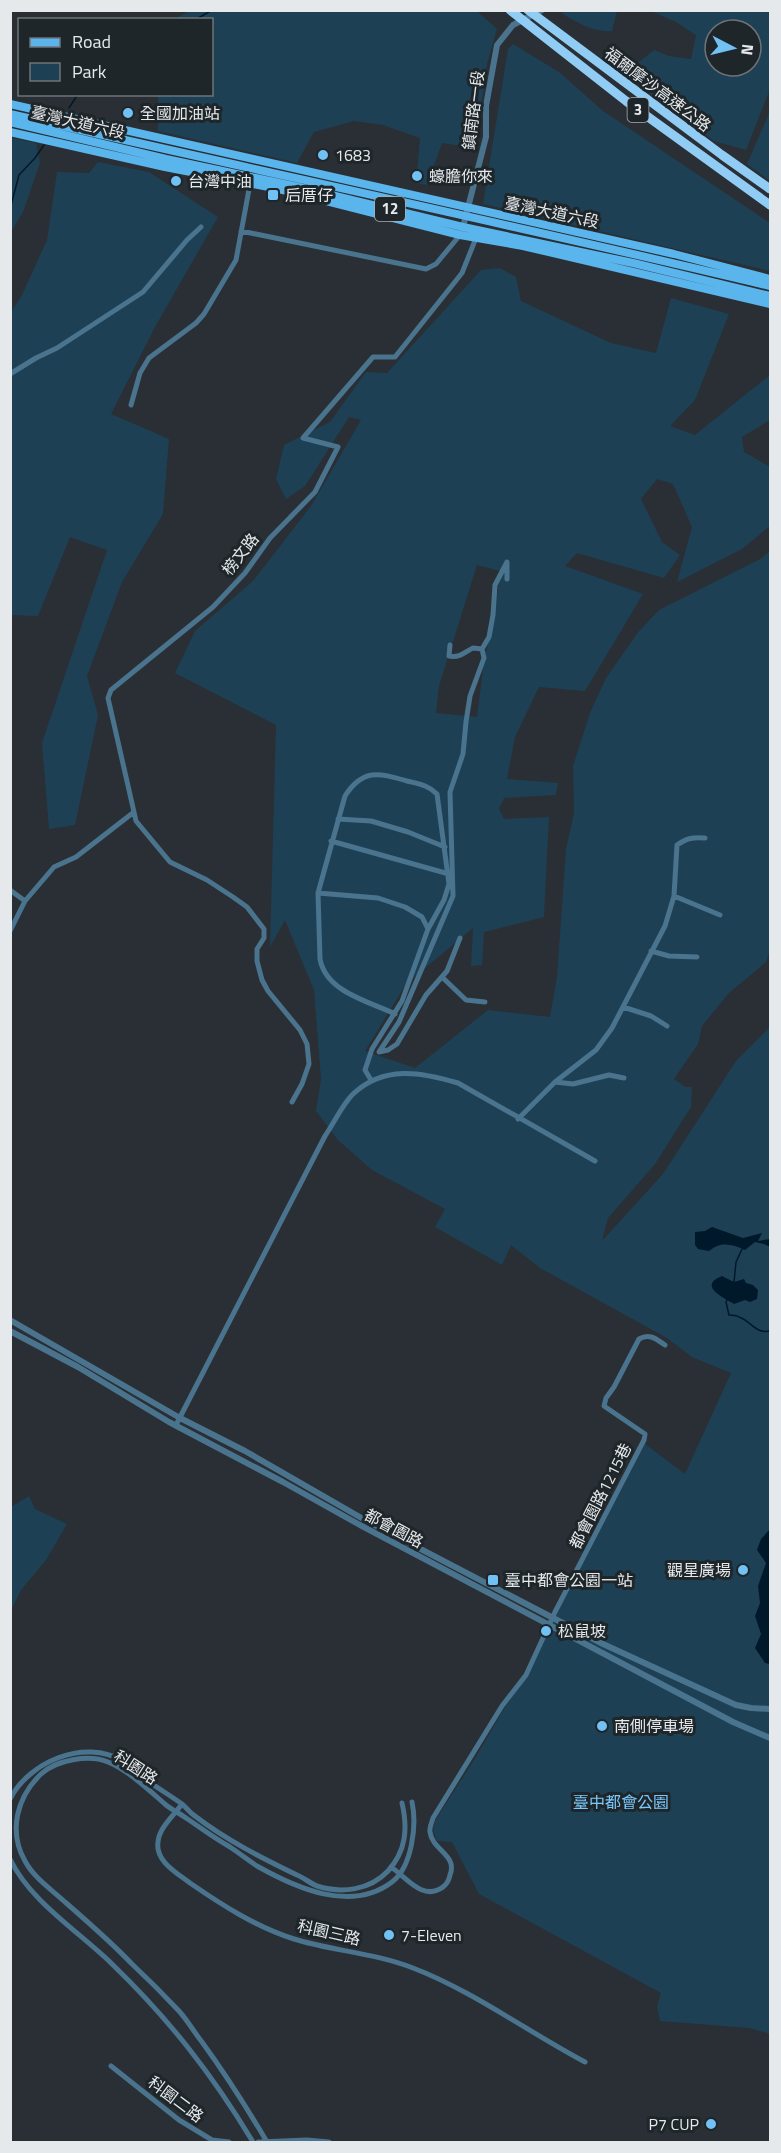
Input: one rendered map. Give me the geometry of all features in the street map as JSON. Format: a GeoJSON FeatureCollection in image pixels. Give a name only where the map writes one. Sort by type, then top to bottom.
{"type":"FeatureCollection","features":[{"type":"Feature","properties":{"kind":"highway","name":"福爾摩沙高速公路"},"geometry":{"type":"LineString","coordinates":[[510,10],[626,101],[771,205]]}},
{"type":"Feature","properties":{"kind":"highway","name":"福爾摩沙高速公路"},"geometry":{"type":"LineString","coordinates":[[528,10],[771,189]]}},
{"type":"Feature","properties":{"kind":"main road","name":"臺灣大道六段"},"geometry":{"type":"LineString","coordinates":[[10,104],[332,176],[467,213],[771,286]]}},
{"type":"Feature","properties":{"kind":"main road","name":"臺灣大道六段"},"geometry":{"type":"LineString","coordinates":[[10,114],[467,213],[674,254],[771,279]]}},
{"type":"Feature","properties":{"kind":"main road","name":"臺灣大道六段"},"geometry":{"type":"LineString","coordinates":[[10,122],[298,187],[462,231],[476,238],[560,254],[771,304]]}},
{"type":"Feature","properties":{"kind":"main road","name":"臺灣大道六段"},"geometry":{"type":"LineString","coordinates":[[10,132],[462,231],[633,263],[771,296]]}},
{"type":"Feature","properties":{"kind":"street","name":"鎮南路一段"},"geometry":{"type":"LineString","coordinates":[[462,231],[486,137],[486,106],[497,45],[513,25],[542,10]]}},
{"type":"Feature","properties":{"kind":"street"},"geometry":{"type":"LineString","coordinates":[[131,405],[133,392],[149,357],[196,323],[204,314],[236,260],[250,184]]}},
{"type":"Feature","properties":{"kind":"street"},"geometry":{"type":"LineString","coordinates":[[10,374],[57,348],[143,292],[201,227]]}},
{"type":"Feature","properties":{"kind":"street"},"geometry":{"type":"LineString","coordinates":[[241,231],[426,269],[436,264],[462,231]]}},
{"type":"Feature","properties":{"kind":"street","name":"榜文路"},"geometry":{"type":"LineString","coordinates":[[134,812],[108,698],[111,690],[213,607],[245,573],[270,538],[315,492],[338,447],[303,438],[373,357],[395,357],[462,273],[476,238]]}},
{"type":"Feature","properties":{"kind":"street"},"geometry":{"type":"LineString","coordinates":[[460,938],[447,971],[426,995],[398,1044],[388,1050],[378,1052],[399,1022],[453,896],[450,792],[463,754],[471,696],[484,658],[482,649],[489,637],[495,585],[507,562],[507,579]]}},
{"type":"Feature","properties":{"kind":"street"},"geometry":{"type":"LineString","coordinates":[[450,645],[449,656],[455,657],[474,648],[482,649]]}},
{"type":"Feature","properties":{"kind":"street"},"geometry":{"type":"LineString","coordinates":[[371,1080],[365,1070],[372,1049],[395,1014],[402,1001],[428,929],[444,900],[449,884],[437,794],[424,784],[384,774],[367,775],[357,781],[345,796],[318,893],[321,969],[327,978],[341,989],[395,1014]]}},
{"type":"Feature","properties":{"kind":"street"},"geometry":{"type":"LineString","coordinates":[[10,931],[26,901],[54,867],[76,857],[134,812],[136,821],[170,862],[207,880],[233,897],[252,913],[264,929],[264,938],[257,949],[257,961],[262,980],[267,991],[300,1030],[307,1044],[309,1064],[292,1102]]}},
{"type":"Feature","properties":{"kind":"street"},"geometry":{"type":"LineString","coordinates":[[338,819],[371,821],[408,832],[445,847]]}},
{"type":"Feature","properties":{"kind":"street"},"geometry":{"type":"LineString","coordinates":[[518,1119],[555,1082],[596,1050],[612,1028],[665,926],[674,896],[677,845],[694,837],[705,838]]}},
{"type":"Feature","properties":{"kind":"street"},"geometry":{"type":"LineString","coordinates":[[331,841],[448,874]]}},
{"type":"Feature","properties":{"kind":"street"},"geometry":{"type":"LineString","coordinates":[[10,890],[26,901]]}},
{"type":"Feature","properties":{"kind":"street"},"geometry":{"type":"LineString","coordinates":[[318,893],[378,897],[405,907],[422,917],[428,929]]}},
{"type":"Feature","properties":{"kind":"street"},"geometry":{"type":"LineString","coordinates":[[674,896],[720,915]]}},
{"type":"Feature","properties":{"kind":"street"},"geometry":{"type":"LineString","coordinates":[[651,951],[669,956],[697,957]]}},
{"type":"Feature","properties":{"kind":"street"},"geometry":{"type":"LineString","coordinates":[[442,977],[466,1000],[485,1002]]}},
{"type":"Feature","properties":{"kind":"street"},"geometry":{"type":"LineString","coordinates":[[623,1007],[651,1016],[667,1026]]}},
{"type":"Feature","properties":{"kind":"street"},"geometry":{"type":"LineString","coordinates":[[176,1425],[325,1136],[352,1095],[371,1080],[404,1072],[436,1076],[458,1083],[595,1161]]}},
{"type":"Feature","properties":{"kind":"street"},"geometry":{"type":"LineString","coordinates":[[555,1082],[573,1084],[609,1075],[624,1078]]}},
{"type":"Feature","properties":{"kind":"street","name":"都會園路"},"geometry":{"type":"LineString","coordinates":[[10,1320],[180,1418],[245,1451],[365,1520],[552,1618],[701,1690],[742,1707],[771,1709]]}},
{"type":"Feature","properties":{"kind":"street","name":"都會園路"},"geometry":{"type":"LineString","coordinates":[[10,1331],[370,1531],[552,1618],[599,1651],[733,1722],[771,1738]]}},
{"type":"Feature","properties":{"kind":"street","name":"都會園路1215巷"},"geometry":{"type":"LineString","coordinates":[[552,1618],[644,1440],[645,1434],[604,1406],[606,1398],[639,1339],[643,1336],[652,1336],[665,1346]]}},
{"type":"Feature","properties":{"kind":"street"},"geometry":{"type":"LineString","coordinates":[[391,1867],[416,1888],[424,1891],[432,1892],[446,1884],[452,1872],[452,1866],[450,1859],[434,1844],[429,1831],[433,1818],[502,1707],[526,1675],[552,1618]]}},
{"type":"Feature","properties":{"kind":"street"},"geometry":{"type":"LineString","coordinates":[[599,1651],[603,1644]]}},
{"type":"Feature","properties":{"kind":"street"},"geometry":{"type":"LineString","coordinates":[[695,1702],[701,1690]]}},
{"type":"Feature","properties":{"kind":"street","name":"科園路"},"geometry":{"type":"LineString","coordinates":[[10,1799],[21,1782],[35,1768],[47,1761],[82,1752],[103,1754],[122,1760],[195,1816],[244,1848],[316,1886],[338,1890],[355,1889],[379,1880],[391,1867],[404,1846],[402,1803]]}},
{"type":"Feature","properties":{"kind":"street","name":"科園路"},"geometry":{"type":"LineString","coordinates":[[267,2142],[243,2100],[180,2012],[133,1965],[38,1878],[25,1860],[17,1839],[18,1809],[27,1789],[45,1771],[56,1765],[80,1759],[96,1759],[116,1766],[176,1813],[186,1817],[213,1838],[273,1874],[326,1895],[357,1897],[368,1894],[390,1884],[400,1873]]}},
{"type":"Feature","properties":{"kind":"street"},"geometry":{"type":"LineString","coordinates":[[400,1873],[409,1854],[413,1834],[412,1802]]}},
{"type":"Feature","properties":{"kind":"street","name":"科園三路"},"geometry":{"type":"LineString","coordinates":[[182,1804],[162,1831],[158,1842],[161,1859],[219,1903],[262,1926],[294,1939],[377,1957],[414,1968],[468,1995],[585,2062]]}},
{"type":"Feature","properties":{"kind":"street"},"geometry":{"type":"LineString","coordinates":[[10,1859],[25,1885],[111,1963],[173,2028],[205,2067],[253,2142]]}},
{"type":"Feature","properties":{"kind":"street","name":"科園二路"},"geometry":{"type":"LineString","coordinates":[[111,2067],[179,2120],[212,2140],[229,2142]]}},
{"type":"Feature","properties":{"kind":"street"},"geometry":{"type":"LineString","coordinates":[[258,2142],[317,2140],[329,2142]]}},
{"type":"Feature","properties":{"kind":"green space"},"geometry":{"type":"Polygon","coordinates":[[[190,11],[477,11],[497,29],[487,64],[475,148],[442,143],[427,185],[416,183],[420,138],[383,125],[354,121],[314,132],[297,163],[158,131],[158,96],[213,96],[213,18],[176,18],[190,11]]]}},
{"type":"Feature","properties":{"kind":"green space"},"geometry":{"type":"Polygon","coordinates":[[[617,11],[612,31],[606,31],[586,26],[561,13],[617,11]]]}},
{"type":"Feature","properties":{"kind":"green space"},"geometry":{"type":"Polygon","coordinates":[[[651,11],[770,11],[770,89],[746,150],[714,141],[624,74],[654,50],[669,56],[691,59],[696,35],[676,22],[651,11]]]}},
{"type":"Feature","properties":{"kind":"green space"},"geometry":{"type":"Polygon","coordinates":[[[513,44],[559,72],[603,111],[770,223],[770,271],[483,204],[508,49],[513,44]]]}},
{"type":"Feature","properties":{"kind":"green space"},"geometry":{"type":"Polygon","coordinates":[[[770,111],[770,181],[747,164],[770,111]]]}},
{"type":"Feature","properties":{"kind":"green space"},"geometry":{"type":"Polygon","coordinates":[[[11,138],[36,143],[40,163],[23,212],[11,232],[11,138]]]}},
{"type":"Feature","properties":{"kind":"green space"},"geometry":{"type":"Polygon","coordinates":[[[98,162],[149,172],[218,217],[155,327],[111,414],[169,439],[163,514],[122,582],[87,676],[98,715],[75,825],[49,829],[42,743],[107,550],[70,537],[38,616],[11,615],[11,312],[22,295],[47,240],[57,172],[89,173],[98,162]]]}},
{"type":"Feature","properties":{"kind":"green space","name":"臺中都會公園"},"geometry":{"type":"Polygon","coordinates":[[[500,268],[516,277],[521,301],[611,343],[656,353],[671,298],[729,314],[695,400],[670,426],[695,435],[770,375],[770,420],[742,437],[744,452],[770,467],[770,526],[742,549],[677,582],[692,527],[673,484],[657,479],[641,499],[662,542],[680,555],[664,578],[577,553],[565,566],[643,594],[585,691],[539,687],[515,737],[507,779],[558,783],[556,795],[504,798],[499,809],[504,819],[549,817],[544,917],[484,932],[482,965],[471,966],[473,928],[406,984],[365,1051],[415,1068],[488,1010],[550,1017],[557,977],[566,849],[574,813],[573,766],[590,713],[606,678],[639,631],[659,610],[762,558],[770,551],[770,950],[766,962],[729,993],[702,1026],[698,1044],[674,1079],[685,1087],[692,1087],[691,1107],[655,1164],[608,1218],[602,1241],[663,1174],[736,1061],[770,1027],[770,2034],[750,2028],[660,2021],[657,2006],[661,1993],[479,1894],[452,1842],[437,1841],[433,1830],[435,1821],[505,1707],[528,1675],[556,1615],[645,1444],[685,1474],[731,1373],[692,1357],[667,1338],[540,1268],[511,1245],[502,1265],[435,1227],[445,1209],[372,1170],[338,1140],[316,1111],[321,1079],[314,990],[285,920],[270,947],[276,725],[175,673],[195,631],[253,581],[311,506],[361,420],[349,417],[305,486],[286,499],[276,479],[284,445],[330,422],[366,372],[387,373],[481,270],[500,268]],[[477,565],[439,686],[436,713],[477,717],[500,571],[477,565]]]}},
{"type":"Feature","properties":{"kind":"green space"},"geometry":{"type":"Polygon","coordinates":[[[29,1496],[35,1509],[67,1524],[46,1560],[21,1590],[11,1610],[11,1507],[29,1496]]]}},
{"type":"Feature","properties":{"kind":"shaded area"},"geometry":{"type":"Polygon","coordinates":[[[712,1227],[743,1238],[762,1233],[758,1241],[770,1239],[770,1247],[755,1242],[745,1250],[727,1244],[709,1251],[698,1249],[695,1245],[695,1232],[705,1231],[712,1227]]]}},
{"type":"Feature","properties":{"kind":"shaded area"},"geometry":{"type":"Polygon","coordinates":[[[722,1276],[734,1282],[744,1279],[746,1283],[758,1290],[757,1299],[734,1304],[719,1295],[712,1288],[712,1284],[722,1276]]]}},
{"type":"Feature","properties":{"kind":"shaded area"},"geometry":{"type":"Polygon","coordinates":[[[770,1529],[770,1664],[765,1663],[755,1648],[761,1634],[755,1616],[760,1603],[758,1586],[766,1563],[757,1550],[761,1539],[770,1529]]]}},
{"type":"Feature","properties":{"kind":"waterway"},"geometry":{"type":"LineString","coordinates":[[198,18],[212,10]]}},
{"type":"Feature","properties":{"kind":"waterway"},"geometry":{"type":"LineString","coordinates":[[69,108],[77,96]]}},
{"type":"Feature","properties":{"kind":"waterway"},"geometry":{"type":"LineString","coordinates":[[10,209],[19,175],[44,145]]}},
{"type":"Feature","properties":{"kind":"waterway"},"geometry":{"type":"LineString","coordinates":[[734,1282],[736,1262],[742,1249]]}},
{"type":"Feature","properties":{"kind":"waterway"},"geometry":{"type":"LineString","coordinates":[[728,1298],[726,1302],[729,1315],[735,1315],[761,1331],[770,1331]]}},
{"type":"Feature","properties":{"kind":"place","name":"全國加油站"},"geometry":{"type":"Point","coordinates":[128,113]}},
{"type":"Feature","properties":{"kind":"place","name":"1683"},"geometry":{"type":"Point","coordinates":[323,155]}},
{"type":"Feature","properties":{"kind":"place","name":"蠔膽你來"},"geometry":{"type":"Point","coordinates":[417,176]}},
{"type":"Feature","properties":{"kind":"place","name":"台灣中油"},"geometry":{"type":"Point","coordinates":[176,181]}},
{"type":"Feature","properties":{"kind":"place","name":"后厝仔"},"geometry":{"type":"Point","coordinates":[273,195]}},
{"type":"Feature","properties":{"kind":"place","name":"觀星廣場"},"geometry":{"type":"Point","coordinates":[743,1570]}},
{"type":"Feature","properties":{"kind":"place","name":"臺中都會公園一站"},"geometry":{"type":"Point","coordinates":[493,1580]}},
{"type":"Feature","properties":{"kind":"place","name":"松鼠坡"},"geometry":{"type":"Point","coordinates":[546,1631]}},
{"type":"Feature","properties":{"kind":"place","name":"南側停車場"},"geometry":{"type":"Point","coordinates":[602,1726]}},
{"type":"Feature","properties":{"kind":"place","name":"7-Eleven"},"geometry":{"type":"Point","coordinates":[389,1935]}},
{"type":"Feature","properties":{"kind":"place","name":"P7 CUP"},"geometry":{"type":"Point","coordinates":[711,2124]}}]}
